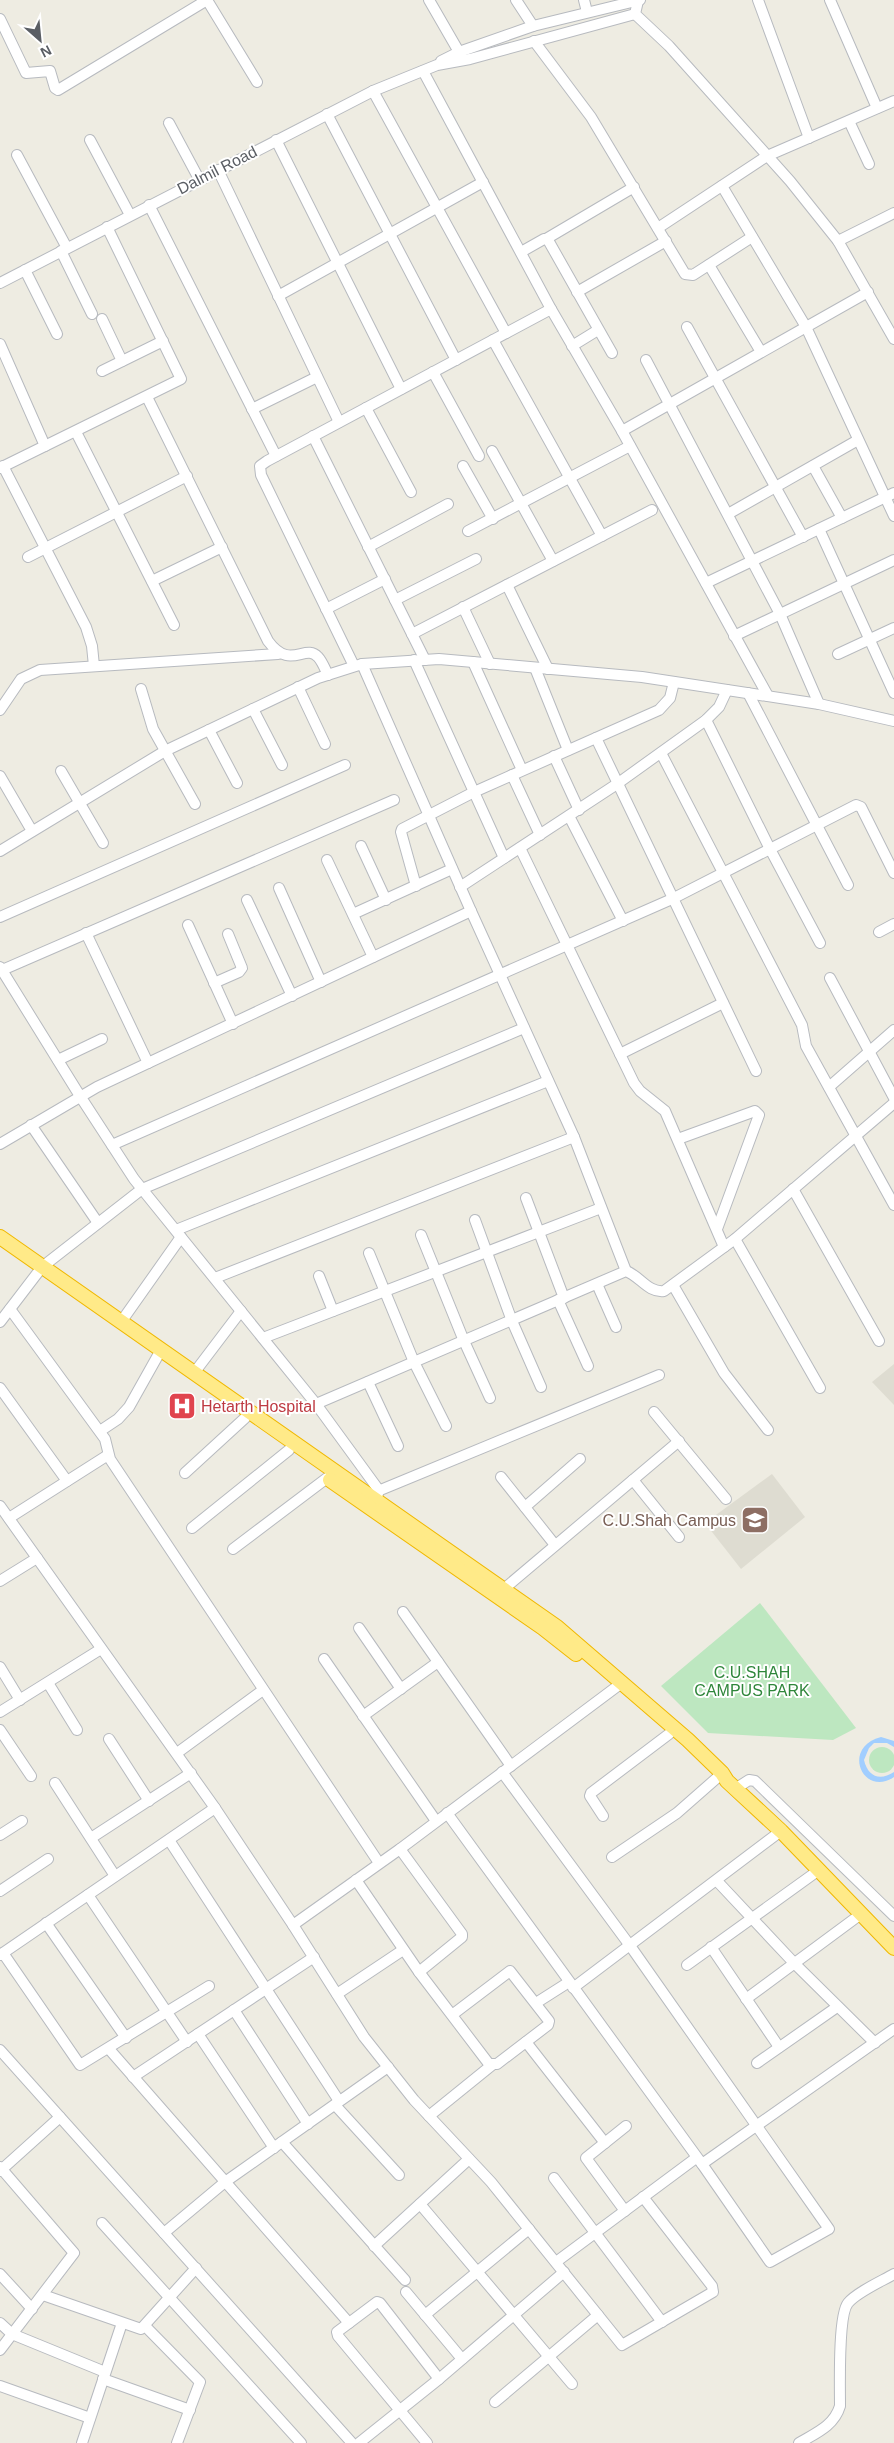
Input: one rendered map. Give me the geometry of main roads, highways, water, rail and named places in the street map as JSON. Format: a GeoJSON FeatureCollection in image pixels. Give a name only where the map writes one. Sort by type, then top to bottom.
{"type":"FeatureCollection","features":[{"type":"Feature","properties":{"kind":"highway"},"geometry":{"type":"LineString","coordinates":[[0,1237],[40,1270],[159,1353],[194,1373],[375,1494],[557,1626],[620,1684],[669,1734],[727,1782],[781,1831],[894,1948]]}},
{"type":"Feature","properties":{"kind":"highway"},"geometry":{"type":"LineString","coordinates":[[0,1247],[40,1270],[121,1322],[159,1353],[327,1478],[543,1628],[620,1684],[688,1740],[722,1773],[727,1782]]}},
{"type":"Feature","properties":{"kind":"water"},"geometry":{"type":"Polygon","coordinates":[[[881,1737],[894,1741],[894,1747],[887,1743],[874,1743],[869,1748],[864,1760],[868,1770],[875,1776],[889,1775],[894,1772],[894,1777],[883,1782],[874,1781],[866,1776],[861,1769],[859,1760],[862,1751],[869,1743],[881,1737]]]}},
{"type":"Feature","properties":{"kind":"place","name":"Hetarth Hospital"},"geometry":{"type":"Point","coordinates":[182,1406]}},
{"type":"Feature","properties":{"kind":"place","name":"C.U.Shah Campus"},"geometry":{"type":"Point","coordinates":[755,1520]}},
{"type":"Feature","properties":{"kind":"park label","name":"C.U.SHAH CAMPUS PARK"},"geometry":{"type":"Point","coordinates":[752,1681]}}]}
